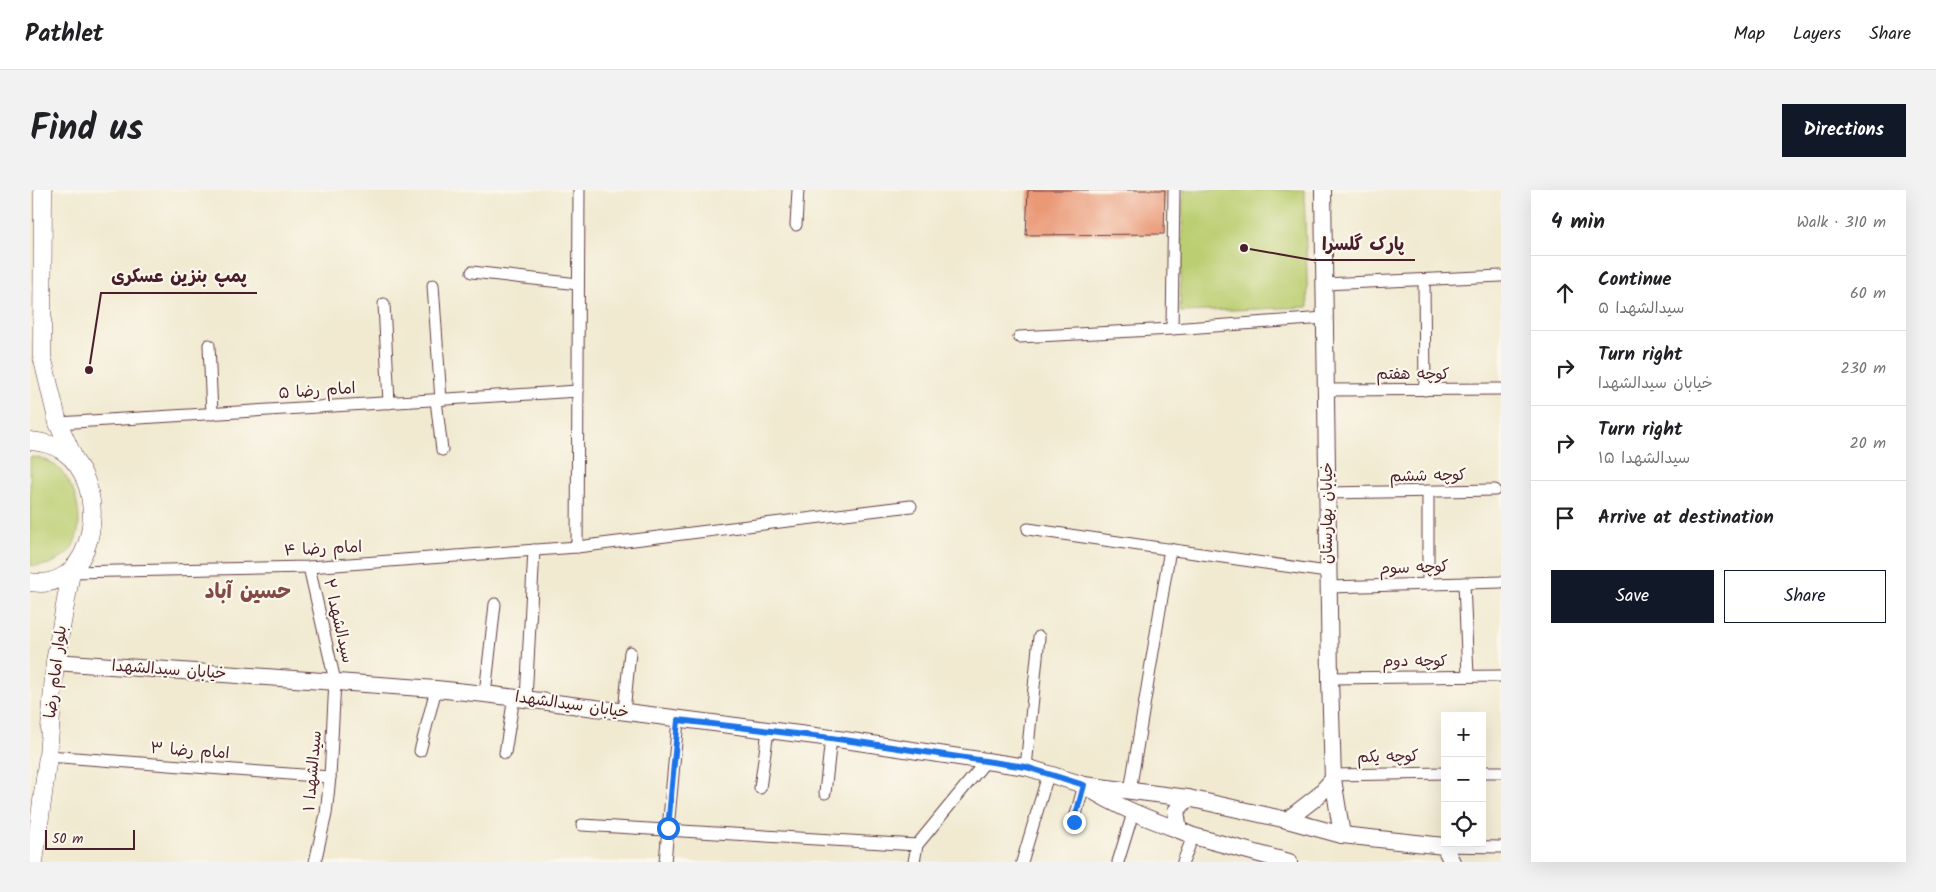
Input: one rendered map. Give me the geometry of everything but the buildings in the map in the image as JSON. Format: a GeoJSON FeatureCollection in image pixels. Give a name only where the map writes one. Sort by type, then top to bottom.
{"type":"FeatureCollection","features":[{"type":"Feature","properties":{"kind":"main road"},"geometry":{"type":"LineString","coordinates":[[30,582],[38,584],[57,580],[70,572],[85,551],[89,537],[92,506],[85,476],[76,463],[58,424],[42,356],[43,190]]}},
{"type":"Feature","properties":{"kind":"main road"},"geometry":{"type":"LineString","coordinates":[[30,441],[48,444],[64,452],[76,463]]}},
{"type":"Feature","properties":{"kind":"main road","name":"بلوار امام رضا"},"geometry":{"type":"LineString","coordinates":[[34,862],[48,756],[55,662],[70,572]]}},
{"type":"Feature","properties":{"kind":"street"},"geometry":{"type":"LineString","coordinates":[[577,547],[578,190]]}},
{"type":"Feature","properties":{"kind":"street"},"geometry":{"type":"LineString","coordinates":[[796,225],[798,190]]}},
{"type":"Feature","properties":{"kind":"street"},"geometry":{"type":"LineString","coordinates":[[1172,329],[1174,190]]}},
{"type":"Feature","properties":{"kind":"street","name":"خیابان بهارستان"},"geometry":{"type":"LineString","coordinates":[[1323,190],[1330,678],[1333,777],[1342,835]]}},
{"type":"Feature","properties":{"kind":"street"},"geometry":{"type":"LineString","coordinates":[[472,272],[578,284]]}},
{"type":"Feature","properties":{"kind":"street"},"geometry":{"type":"LineString","coordinates":[[1324,284],[1501,276]]}},
{"type":"Feature","properties":{"kind":"street"},"geometry":{"type":"LineString","coordinates":[[1424,280],[1426,390]]}},
{"type":"Feature","properties":{"kind":"street"},"geometry":{"type":"LineString","coordinates":[[432,286],[442,450]]}},
{"type":"Feature","properties":{"kind":"street"},"geometry":{"type":"LineString","coordinates":[[384,304],[389,403]]}},
{"type":"Feature","properties":{"kind":"street"},"geometry":{"type":"LineString","coordinates":[[1019,337],[1325,318]]}},
{"type":"Feature","properties":{"kind":"street"},"geometry":{"type":"LineString","coordinates":[[209,345],[212,414]]}},
{"type":"Feature","properties":{"kind":"street","name":"کوچه هفتم"},"geometry":{"type":"LineString","coordinates":[[1326,390],[1501,390]]}},
{"type":"Feature","properties":{"kind":"street","name":"امام رضا ۵"},"geometry":{"type":"LineString","coordinates":[[58,424],[578,391]]}},
{"type":"Feature","properties":{"kind":"street","name":"کوچه ششم"},"geometry":{"type":"LineString","coordinates":[[1327,493],[1362,494],[1495,490]]}},
{"type":"Feature","properties":{"kind":"street"},"geometry":{"type":"LineString","coordinates":[[1428,492],[1428,584]]}},
{"type":"Feature","properties":{"kind":"street","name":"امام رضا ۴"},"geometry":{"type":"LineString","coordinates":[[70,572],[309,567],[577,547],[911,506]]}},
{"type":"Feature","properties":{"kind":"street","name":"کوچه سوم"},"geometry":{"type":"LineString","coordinates":[[1028,529],[1170,549],[1328,579],[1428,584],[1501,582]]}},
{"type":"Feature","properties":{"kind":"street"},"geometry":{"type":"LineString","coordinates":[[1130,791],[1170,549]]}},
{"type":"Feature","properties":{"kind":"street"},"geometry":{"type":"LineString","coordinates":[[505,753],[520,698],[534,550]]}},
{"type":"Feature","properties":{"kind":"street","name":"سیدالشهدا ۲"},"geometry":{"type":"LineString","coordinates":[[309,567],[335,681]]}},
{"type":"Feature","properties":{"kind":"street"},"geometry":{"type":"LineString","coordinates":[[1464,583],[1468,676]]}},
{"type":"Feature","properties":{"kind":"street"},"geometry":{"type":"LineString","coordinates":[[485,694],[495,604]]}},
{"type":"Feature","properties":{"kind":"street"},"geometry":{"type":"LineString","coordinates":[[1026,767],[1039,637]]}},
{"type":"Feature","properties":{"kind":"street"},"geometry":{"type":"LineString","coordinates":[[624,712],[630,652]]}},
{"type":"Feature","properties":{"kind":"street","name":"خیابان سیدالشهدا"},"geometry":{"type":"LineString","coordinates":[[55,662],[436,688],[520,698],[678,720],[831,738],[1026,767],[1084,785]]}},
{"type":"Feature","properties":{"kind":"street","name":"کوچه دوم"},"geometry":{"type":"LineString","coordinates":[[1330,678],[1501,676]]}},
{"type":"Feature","properties":{"kind":"street","name":"سیدالشهدا ۱"},"geometry":{"type":"LineString","coordinates":[[314,862],[326,814],[335,681]]}},
{"type":"Feature","properties":{"kind":"street"},"geometry":{"type":"LineString","coordinates":[[420,751],[436,688]]}},
{"type":"Feature","properties":{"kind":"street"},"geometry":{"type":"LineString","coordinates":[[665,862],[678,720]]}},
{"type":"Feature","properties":{"kind":"street"},"geometry":{"type":"LineString","coordinates":[[760,788],[768,731]]}},
{"type":"Feature","properties":{"kind":"street"},"geometry":{"type":"LineString","coordinates":[[825,793],[831,738]]}},
{"type":"Feature","properties":{"kind":"street","name":"امام رضا ۳"},"geometry":{"type":"LineString","coordinates":[[48,756],[330,777]]}},
{"type":"Feature","properties":{"kind":"street"},"geometry":{"type":"LineString","coordinates":[[914,862],[917,844],[986,761]]}},
{"type":"Feature","properties":{"kind":"street"},"geometry":{"type":"LineString","coordinates":[[1486,772],[1501,772]]}},
{"type":"Feature","properties":{"kind":"street","name":"کوچه یکم"},"geometry":{"type":"LineString","coordinates":[[1333,777],[1441,773]]}},
{"type":"Feature","properties":{"kind":"street"},"geometry":{"type":"LineString","coordinates":[[1022,862],[1048,775]]}},
{"type":"Feature","properties":{"kind":"street"},"geometry":{"type":"LineString","coordinates":[[1287,820],[1318,796],[1333,777]]}},
{"type":"Feature","properties":{"kind":"street"},"geometry":{"type":"LineString","coordinates":[[1084,785],[1188,798],[1287,820],[1342,835],[1441,846]]}},
{"type":"Feature","properties":{"kind":"street"},"geometry":{"type":"LineString","coordinates":[[1084,785],[1133,813],[1186,833],[1289,862]]}},
{"type":"Feature","properties":{"kind":"street"},"geometry":{"type":"LineString","coordinates":[[1074,822],[1084,785]]}},
{"type":"Feature","properties":{"kind":"street"},"geometry":{"type":"LineString","coordinates":[[1183,862],[1186,833],[1176,811],[1188,798]]}},
{"type":"Feature","properties":{"kind":"street"},"geometry":{"type":"LineString","coordinates":[[1118,862],[1133,813]]}},
{"type":"Feature","properties":{"kind":"street"},"geometry":{"type":"LineString","coordinates":[[582,825],[668,828],[917,844]]}},
{"type":"Feature","properties":{"kind":"street"},"geometry":{"type":"LineString","coordinates":[[1444,847],[1452,862]]}},
{"type":"Feature","properties":{"kind":"street"},"geometry":{"type":"LineString","coordinates":[[1486,847],[1501,847]]}},
{"type":"Feature","properties":{"kind":"green space"},"geometry":{"type":"Polygon","coordinates":[[[1183,190],[1304,190],[1308,307],[1180,312],[1183,190]]]}},
{"type":"Feature","properties":{"kind":"green space"},"geometry":{"type":"Polygon","coordinates":[[[30,457],[44,459],[57,467],[73,491],[78,506],[79,522],[77,536],[71,549],[56,561],[41,566],[30,565],[30,457]]]}},
{"type":"Feature","properties":{"kind":"place","name":"پارک گلسرا"},"geometry":{"type":"Point","coordinates":[1244,248]}},
{"type":"Feature","properties":{"kind":"place","name":"پمپ بنزین عسکری"},"geometry":{"type":"Point","coordinates":[89,370]}},
{"type":"Feature","properties":{"kind":"district","name":"حسین آباد"},"geometry":{"type":"Point","coordinates":[248,592]}},
{"type":"Feature","properties":{"kind":"route"},"geometry":{"type":"LineString","coordinates":[[668,828],[678,720],[831,738],[1026,767],[1084,785],[1074,822]]}}]}
